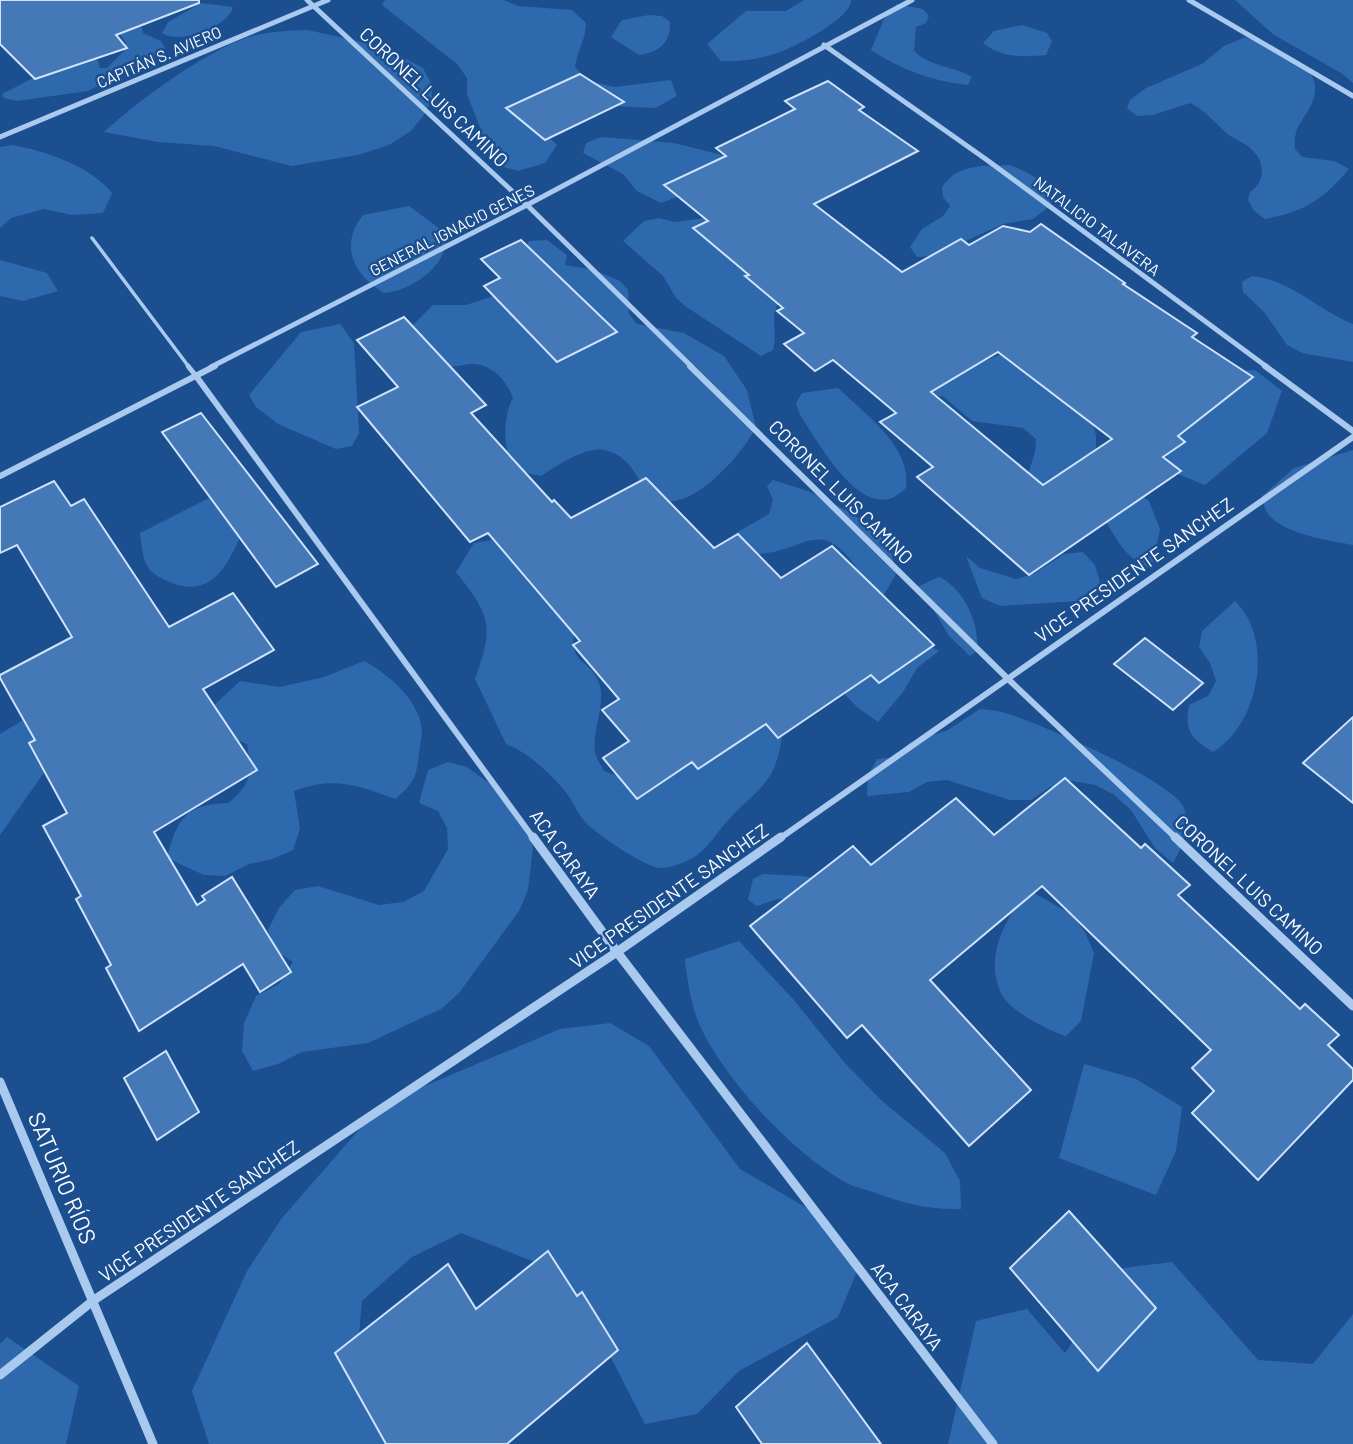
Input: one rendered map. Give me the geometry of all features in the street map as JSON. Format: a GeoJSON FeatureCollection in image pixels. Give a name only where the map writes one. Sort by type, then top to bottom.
{"type":"FeatureCollection","features":[{"type":"Feature","properties":{"kind":"street","name":"CORONEL LUIS CAMINO"},"geometry":{"type":"LineString","coordinates":[[307,0],[527,205],[1007,678],[1353,1006]]}},
{"type":"Feature","properties":{"kind":"street","name":"CAPITÁN S. AVIERO"},"geometry":{"type":"LineString","coordinates":[[0,137],[327,0]]}},
{"type":"Feature","properties":{"kind":"street","name":"GENERAL IGNACIO GENES"},"geometry":{"type":"LineString","coordinates":[[0,476],[527,205],[912,0]]}},
{"type":"Feature","properties":{"kind":"street"},"geometry":{"type":"LineString","coordinates":[[1189,0],[1353,96]]}},
{"type":"Feature","properties":{"kind":"street","name":"NATALICIO TALAVERA"},"geometry":{"type":"LineString","coordinates":[[824,45],[987,160],[1353,431]]}},
{"type":"Feature","properties":{"kind":"street","name":"ACA CARAYA"},"geometry":{"type":"LineString","coordinates":[[196,376],[617,953],[993,1444]]}},
{"type":"Feature","properties":{"kind":"street","name":"VICE PRESIDENTE SANCHEZ"},"geometry":{"type":"LineString","coordinates":[[0,1375],[94,1300],[617,953],[1353,437]]}},
{"type":"Feature","properties":{"kind":"street","name":"SATURIO RÍOS"},"geometry":{"type":"LineString","coordinates":[[0,1082],[153,1444]]}},
{"type":"Feature","properties":{"kind":"lane"},"geometry":{"type":"LineString","coordinates":[[92,239],[196,376]]}},
{"type":"Feature","properties":{"kind":"shaded area"},"geometry":{"type":"Polygon","coordinates":[[[385,0],[504,0],[518,6],[572,10],[586,23],[575,67],[588,81],[615,87],[671,80],[677,96],[655,108],[574,104],[526,116],[557,145],[545,163],[518,171],[494,164],[467,94],[467,78],[457,64],[382,5],[385,0]]]}},
{"type":"Feature","properties":{"kind":"shaded area"},"geometry":{"type":"Polygon","coordinates":[[[804,0],[851,0],[849,7],[832,24],[774,54],[748,60],[721,61],[707,44],[746,11],[786,11],[804,0]]]}},
{"type":"Feature","properties":{"kind":"shaded area"},"geometry":{"type":"Polygon","coordinates":[[[1235,0],[1353,0],[1353,83],[1341,73],[1274,35],[1235,0]]]}},
{"type":"Feature","properties":{"kind":"shaded area"},"geometry":{"type":"Polygon","coordinates":[[[201,3],[233,7],[222,22],[212,28],[190,36],[169,36],[162,33],[168,22],[201,3]]]}},
{"type":"Feature","properties":{"kind":"shaded area"},"geometry":{"type":"Polygon","coordinates":[[[897,4],[923,9],[929,16],[926,23],[916,27],[914,51],[927,60],[972,77],[968,85],[917,74],[871,50],[884,19],[897,4]]]}},
{"type":"Feature","properties":{"kind":"shaded area"},"geometry":{"type":"Polygon","coordinates":[[[649,15],[662,16],[670,22],[666,41],[652,52],[639,55],[611,37],[622,20],[649,15]]]}},
{"type":"Feature","properties":{"kind":"shaded area"},"geometry":{"type":"Polygon","coordinates":[[[141,25],[143,33],[161,41],[165,48],[156,56],[88,91],[17,101],[4,98],[2,94],[35,77],[67,69],[84,49],[98,61],[100,68],[107,68],[124,51],[126,43],[115,27],[141,25]]]}},
{"type":"Feature","properties":{"kind":"shaded area"},"geometry":{"type":"Polygon","coordinates":[[[1022,25],[1047,33],[1052,41],[1046,55],[1005,54],[983,43],[994,31],[1022,25]]]}},
{"type":"Feature","properties":{"kind":"shaded area"},"geometry":{"type":"Polygon","coordinates":[[[308,30],[384,47],[423,68],[431,83],[432,98],[424,115],[411,131],[389,145],[358,155],[292,166],[214,146],[158,142],[104,132],[173,78],[231,44],[263,34],[308,30]]]}},
{"type":"Feature","properties":{"kind":"shaded area"},"geometry":{"type":"Polygon","coordinates":[[[1245,37],[1282,51],[1304,66],[1312,76],[1315,87],[1313,100],[1298,127],[1295,149],[1302,157],[1334,161],[1349,169],[1312,203],[1265,219],[1254,211],[1248,200],[1250,192],[1259,183],[1262,172],[1257,155],[1250,148],[1229,135],[1206,113],[1190,103],[1153,115],[1137,116],[1127,108],[1130,100],[1146,88],[1202,64],[1224,46],[1245,37]]]}},
{"type":"Feature","properties":{"kind":"shaded area"},"geometry":{"type":"Polygon","coordinates":[[[601,137],[674,143],[730,157],[701,188],[661,203],[637,191],[623,174],[583,153],[586,143],[601,137]]]}},
{"type":"Feature","properties":{"kind":"shaded area"},"geometry":{"type":"Polygon","coordinates":[[[12,145],[66,161],[103,183],[112,193],[103,213],[72,215],[44,209],[11,218],[0,228],[0,147],[12,145]]]}},
{"type":"Feature","properties":{"kind":"shaded area"},"geometry":{"type":"Polygon","coordinates":[[[1010,165],[1038,179],[1048,190],[1051,205],[1033,219],[1003,224],[933,256],[917,257],[910,247],[922,229],[943,216],[950,206],[943,197],[942,187],[948,179],[972,167],[1010,165]]]}},
{"type":"Feature","properties":{"kind":"shaded area"},"geometry":{"type":"Polygon","coordinates":[[[814,191],[809,302],[777,305],[773,350],[761,356],[685,306],[676,298],[663,276],[623,241],[644,221],[659,218],[674,222],[705,218],[814,191]]]}},
{"type":"Feature","properties":{"kind":"shaded area"},"geometry":{"type":"Polygon","coordinates":[[[409,206],[448,235],[446,247],[435,267],[426,275],[406,287],[384,293],[373,286],[357,268],[351,248],[352,237],[363,215],[409,206]]]}},
{"type":"Feature","properties":{"kind":"shaded area"},"geometry":{"type":"Polygon","coordinates":[[[547,240],[567,255],[565,265],[594,270],[620,281],[628,290],[629,314],[637,324],[684,333],[724,356],[747,390],[756,427],[740,452],[713,480],[698,491],[683,499],[668,501],[655,497],[648,492],[623,459],[605,450],[580,454],[541,476],[521,470],[512,462],[507,447],[506,421],[513,398],[503,380],[487,367],[480,365],[446,365],[411,338],[412,326],[433,305],[466,305],[503,293],[529,241],[547,240]]]}},
{"type":"Feature","properties":{"kind":"shaded area"},"geometry":{"type":"Polygon","coordinates":[[[0,260],[47,273],[58,291],[23,301],[0,296],[0,260]]]}},
{"type":"Feature","properties":{"kind":"shaded area"},"geometry":{"type":"Polygon","coordinates":[[[1252,276],[1292,289],[1353,324],[1353,362],[1302,353],[1287,345],[1264,312],[1243,292],[1242,282],[1252,276]]]}},
{"type":"Feature","properties":{"kind":"shaded area"},"geometry":{"type":"Polygon","coordinates":[[[340,324],[354,343],[359,433],[352,446],[336,449],[278,424],[256,407],[249,395],[301,332],[340,324]]]}},
{"type":"Feature","properties":{"kind":"shaded area"},"geometry":{"type":"Polygon","coordinates":[[[1006,352],[1092,422],[1096,435],[1096,460],[1149,501],[1160,529],[1152,569],[1129,554],[1118,542],[1104,518],[1022,493],[1035,452],[1036,439],[1023,428],[972,421],[944,397],[928,393],[978,364],[1006,352]]]}},
{"type":"Feature","properties":{"kind":"shaded area"},"geometry":{"type":"Polygon","coordinates":[[[1255,370],[1282,391],[1267,433],[1205,485],[1173,472],[1161,444],[1195,375],[1255,370]]]}},
{"type":"Feature","properties":{"kind":"shaded area"},"geometry":{"type":"Polygon","coordinates":[[[838,388],[884,432],[902,459],[906,488],[894,497],[878,499],[865,494],[852,484],[827,456],[800,415],[796,403],[802,393],[838,388]]]}},
{"type":"Feature","properties":{"kind":"shaded area"},"geometry":{"type":"Polygon","coordinates":[[[1353,450],[1353,545],[1319,539],[1294,531],[1273,520],[1264,506],[1262,496],[1294,468],[1353,450]]]}},
{"type":"Feature","properties":{"kind":"shaded area"},"geometry":{"type":"Polygon","coordinates":[[[773,480],[808,491],[850,512],[883,537],[891,552],[896,574],[881,600],[930,646],[939,651],[917,668],[903,692],[878,722],[858,708],[837,686],[866,582],[850,559],[836,546],[824,540],[812,540],[768,553],[747,554],[733,541],[736,533],[769,514],[773,500],[767,486],[773,480]]]}},
{"type":"Feature","properties":{"kind":"shaded area"},"geometry":{"type":"Polygon","coordinates":[[[213,496],[252,510],[232,554],[214,578],[203,585],[189,587],[162,579],[146,564],[140,533],[213,496]]]}},
{"type":"Feature","properties":{"kind":"shaded area"},"geometry":{"type":"Polygon","coordinates":[[[492,540],[509,545],[575,625],[574,649],[577,656],[592,670],[600,686],[601,702],[595,744],[596,754],[604,771],[626,779],[750,712],[782,737],[774,768],[762,787],[707,846],[688,861],[666,868],[654,867],[612,843],[588,825],[551,776],[530,758],[506,744],[475,679],[485,646],[486,622],[476,600],[456,572],[474,543],[492,540]]]}},
{"type":"Feature","properties":{"kind":"shaded area"},"geometry":{"type":"Polygon","coordinates":[[[1083,552],[1095,565],[1100,582],[1092,594],[1077,601],[1000,606],[982,598],[966,556],[980,568],[1016,579],[1034,574],[1064,554],[1083,552]]]}},
{"type":"Feature","properties":{"kind":"shaded area"},"geometry":{"type":"Polygon","coordinates":[[[939,577],[948,582],[963,598],[973,619],[977,651],[970,656],[949,636],[924,594],[915,588],[939,577]]]}},
{"type":"Feature","properties":{"kind":"shaded area"},"geometry":{"type":"Polygon","coordinates":[[[1235,601],[1247,617],[1255,637],[1258,658],[1256,681],[1251,702],[1241,722],[1229,739],[1213,752],[1199,743],[1191,733],[1188,722],[1189,705],[1208,696],[1216,681],[1210,663],[1199,647],[1202,631],[1235,601]]]}},
{"type":"Feature","properties":{"kind":"shaded area"},"geometry":{"type":"Polygon","coordinates":[[[364,661],[402,690],[416,709],[420,720],[422,734],[417,767],[406,789],[395,799],[369,790],[333,783],[294,791],[300,829],[293,850],[272,859],[249,864],[225,876],[204,875],[167,858],[175,833],[186,816],[203,806],[229,803],[246,783],[250,770],[247,744],[194,724],[240,681],[280,687],[324,677],[364,661]]]}},
{"type":"Feature","properties":{"kind":"shaded area"},"geometry":{"type":"Polygon","coordinates":[[[980,709],[1002,712],[1070,739],[1128,767],[1172,795],[1183,806],[1187,820],[1182,843],[1173,863],[1155,848],[1131,810],[1113,794],[1095,785],[1072,781],[1050,787],[1031,800],[1010,800],[947,780],[927,782],[909,792],[867,796],[868,776],[877,759],[897,757],[909,743],[948,730],[980,709]]]}},
{"type":"Feature","properties":{"kind":"shaded area"},"geometry":{"type":"Polygon","coordinates":[[[40,710],[48,767],[0,835],[0,734],[40,710]]]}},
{"type":"Feature","properties":{"kind":"shaded area"},"geometry":{"type":"Polygon","coordinates":[[[448,762],[467,767],[500,791],[526,827],[533,848],[528,890],[519,911],[459,993],[441,1009],[368,1043],[302,1052],[278,1064],[253,1071],[242,1051],[244,1023],[256,996],[279,984],[293,962],[276,951],[268,930],[279,908],[295,890],[318,886],[379,905],[403,902],[424,891],[448,849],[447,828],[438,811],[419,803],[428,770],[448,762]]]}},
{"type":"Feature","properties":{"kind":"shaded area"},"geometry":{"type":"Polygon","coordinates":[[[763,874],[826,880],[820,900],[778,899],[757,906],[748,900],[753,879],[763,874]]]}},
{"type":"Feature","properties":{"kind":"shaded area"},"geometry":{"type":"Polygon","coordinates":[[[1029,890],[1071,914],[1085,932],[1094,953],[1081,1021],[1066,1036],[1021,1014],[1006,1001],[997,981],[995,967],[999,939],[1012,913],[1029,890]]]}},
{"type":"Feature","properties":{"kind":"shaded area"},"geometry":{"type":"Polygon","coordinates":[[[739,941],[793,999],[844,1062],[881,1100],[945,1153],[960,1181],[961,1209],[916,1205],[846,1183],[802,1152],[743,1091],[711,1047],[700,1026],[690,993],[685,959],[739,941]]]}},
{"type":"Feature","properties":{"kind":"shaded area"},"geometry":{"type":"Polygon","coordinates":[[[610,1023],[649,1046],[740,1169],[829,1221],[858,1269],[838,1317],[739,1371],[697,1414],[645,1424],[589,1315],[555,1270],[461,1233],[412,1257],[362,1301],[357,1358],[411,1444],[209,1444],[192,1391],[247,1271],[282,1218],[363,1125],[415,1090],[560,1029],[610,1023]]]}},
{"type":"Feature","properties":{"kind":"shaded area"},"geometry":{"type":"Polygon","coordinates":[[[1084,1064],[1136,1079],[1182,1107],[1176,1151],[1156,1195],[1059,1158],[1084,1064]]]}},
{"type":"Feature","properties":{"kind":"shaded area"},"geometry":{"type":"Polygon","coordinates":[[[1172,1262],[1258,1360],[1313,1364],[1353,1314],[1353,1444],[948,1444],[976,1321],[1027,1309],[1065,1353],[1123,1268],[1172,1262]]]}},
{"type":"Feature","properties":{"kind":"shaded area"},"geometry":{"type":"Polygon","coordinates":[[[7,1337],[79,1386],[66,1444],[0,1444],[0,1344],[7,1337]]]}},
{"type":"Feature","properties":{"kind":"building"},"geometry":{"type":"Polygon","coordinates":[[[0,0],[199,0],[199,3],[116,35],[127,48],[35,79],[0,44],[0,0]]]}},
{"type":"Feature","properties":{"kind":"building"},"geometry":{"type":"Polygon","coordinates":[[[580,74],[624,102],[545,140],[506,108],[580,74]]]}},
{"type":"Feature","properties":{"kind":"building"},"geometry":{"type":"Polygon","coordinates":[[[828,81],[864,107],[859,110],[918,151],[814,204],[902,272],[961,239],[969,245],[1003,226],[1030,232],[1041,224],[1125,283],[1123,284],[1197,333],[1192,337],[1253,377],[1178,436],[1185,442],[1163,457],[1181,471],[1029,575],[917,477],[933,467],[880,422],[896,413],[833,360],[815,371],[784,344],[804,333],[777,311],[783,308],[745,276],[749,275],[693,228],[708,221],[664,185],[726,156],[716,148],[795,109],[785,101],[828,81]],[[998,352],[931,392],[1043,485],[1112,439],[998,352]]]}},
{"type":"Feature","properties":{"kind":"building"},"geometry":{"type":"Polygon","coordinates":[[[521,240],[617,332],[557,362],[484,286],[500,278],[481,259],[521,240]]]}},
{"type":"Feature","properties":{"kind":"building"},"geometry":{"type":"Polygon","coordinates":[[[404,317],[486,405],[471,413],[552,502],[554,500],[571,518],[646,478],[714,548],[738,534],[781,578],[832,546],[934,645],[879,683],[871,675],[778,738],[766,724],[698,769],[692,762],[637,799],[603,758],[629,741],[602,710],[619,699],[573,645],[580,641],[488,533],[470,542],[357,407],[398,387],[357,340],[404,317]]]}},
{"type":"Feature","properties":{"kind":"building"},"geometry":{"type":"Polygon","coordinates":[[[201,413],[318,564],[276,587],[162,432],[201,413]]]}},
{"type":"Feature","properties":{"kind":"building"},"geometry":{"type":"Polygon","coordinates":[[[54,481],[71,506],[84,499],[169,627],[233,593],[274,650],[203,689],[257,770],[154,832],[197,905],[205,900],[202,896],[232,877],[291,972],[260,992],[243,964],[139,1031],[106,968],[111,965],[76,899],[81,896],[43,826],[67,813],[29,743],[35,740],[0,678],[0,675],[72,637],[17,545],[0,553],[0,507],[54,481]]]}},
{"type":"Feature","properties":{"kind":"building"},"geometry":{"type":"Polygon","coordinates":[[[1145,638],[1203,683],[1173,710],[1114,664],[1145,638]]]}},
{"type":"Feature","properties":{"kind":"building"},"geometry":{"type":"Polygon","coordinates":[[[1353,717],[1353,803],[1303,763],[1353,717]]]}},
{"type":"Feature","properties":{"kind":"building"},"geometry":{"type":"Polygon","coordinates":[[[1065,778],[1141,848],[1145,844],[1190,885],[1178,895],[1300,1009],[1305,1004],[1339,1035],[1328,1045],[1353,1069],[1353,1080],[1258,1180],[1192,1113],[1214,1091],[1192,1068],[1211,1050],[1042,886],[930,980],[1031,1090],[969,1146],[862,1025],[847,1038],[750,926],[853,846],[871,865],[956,798],[994,835],[1065,778]]]}},
{"type":"Feature","properties":{"kind":"building"},"geometry":{"type":"Polygon","coordinates":[[[166,1051],[199,1112],[157,1140],[124,1078],[166,1051]]]}},
{"type":"Feature","properties":{"kind":"building"},"geometry":{"type":"Polygon","coordinates":[[[1069,1211],[1156,1308],[1098,1371],[1010,1268],[1069,1211]]]}},
{"type":"Feature","properties":{"kind":"building"},"geometry":{"type":"Polygon","coordinates":[[[548,1251],[577,1296],[582,1292],[618,1350],[507,1444],[386,1444],[335,1353],[448,1264],[476,1309],[548,1251]]]}},
{"type":"Feature","properties":{"kind":"building"},"geometry":{"type":"Polygon","coordinates":[[[807,1343],[881,1444],[762,1444],[736,1407],[807,1343]]]}}]}
